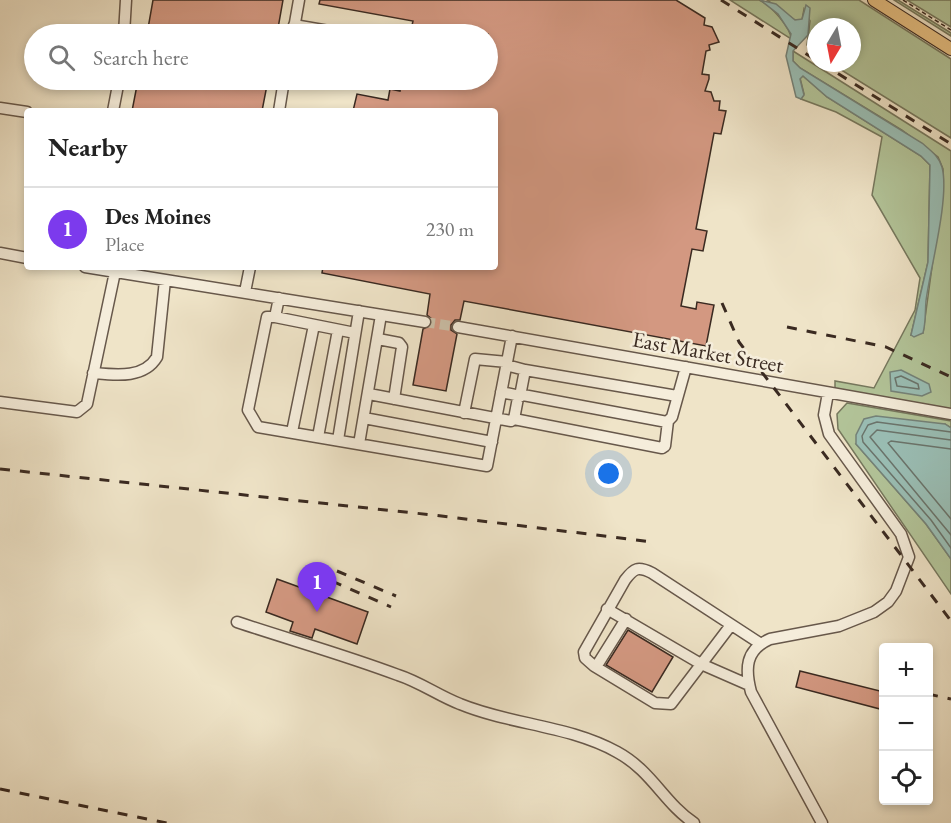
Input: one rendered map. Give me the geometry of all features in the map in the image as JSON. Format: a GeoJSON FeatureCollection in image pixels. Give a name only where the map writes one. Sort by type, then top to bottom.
{"type":"FeatureCollection","features":[{"type":"Feature","properties":{"kind":"main road"},"geometry":{"type":"LineString","coordinates":[[874,0],[951,49]]}},
{"type":"Feature","properties":{"kind":"street"},"geometry":{"type":"LineString","coordinates":[[125,24],[126,0]]}},
{"type":"Feature","properties":{"kind":"street"},"geometry":{"type":"LineString","coordinates":[[295,24],[299,0]]}},
{"type":"Feature","properties":{"kind":"street"},"geometry":{"type":"LineString","coordinates":[[114,108],[117,90]]}},
{"type":"Feature","properties":{"kind":"street"},"geometry":{"type":"LineString","coordinates":[[279,108],[282,90]]}},
{"type":"Feature","properties":{"kind":"street"},"geometry":{"type":"LineString","coordinates":[[0,108],[24,112]]}},
{"type":"Feature","properties":{"kind":"street"},"geometry":{"type":"LineString","coordinates":[[0,253],[24,257]]}},
{"type":"Feature","properties":{"kind":"street"},"geometry":{"type":"LineString","coordinates":[[103,270],[425,322]]}},
{"type":"Feature","properties":{"kind":"street"},"geometry":{"type":"LineString","coordinates":[[245,292],[249,270]]}},
{"type":"Feature","properties":{"kind":"street"},"geometry":{"type":"LineString","coordinates":[[0,402],[77,412],[87,404],[115,272]]}},
{"type":"Feature","properties":{"kind":"street"},"geometry":{"type":"LineString","coordinates":[[93,373],[124,376],[153,364],[157,357],[165,280]]}},
{"type":"Feature","properties":{"kind":"street"},"geometry":{"type":"LineString","coordinates":[[275,317],[279,298]]}},
{"type":"Feature","properties":{"kind":"street"},"geometry":{"type":"LineString","coordinates":[[338,440],[359,311]]}},
{"type":"Feature","properties":{"kind":"street"},"geometry":{"type":"LineString","coordinates":[[359,444],[381,315]]}},
{"type":"Feature","properties":{"kind":"street"},"geometry":{"type":"LineString","coordinates":[[355,333],[267,317],[248,410],[258,427],[487,466],[512,336]]}},
{"type":"Feature","properties":{"kind":"street"},"geometry":{"type":"LineString","coordinates":[[292,432],[314,325]]}},
{"type":"Feature","properties":{"kind":"street","name":"East Market Street"},"geometry":{"type":"LineString","coordinates":[[458,327],[951,414]]}},
{"type":"Feature","properties":{"kind":"street"},"geometry":{"type":"LineString","coordinates":[[318,437],[338,330]]}},
{"type":"Feature","properties":{"kind":"street"},"geometry":{"type":"LineString","coordinates":[[378,339],[399,343],[402,347],[394,399]]}},
{"type":"Feature","properties":{"kind":"street"},"geometry":{"type":"LineString","coordinates":[[464,413],[475,359],[507,363],[525,370],[676,396]]}},
{"type":"Feature","properties":{"kind":"street"},"geometry":{"type":"LineString","coordinates":[[369,394],[662,448],[665,446],[668,421],[672,417],[676,396],[686,367]]}},
{"type":"Feature","properties":{"kind":"street"},"geometry":{"type":"LineString","coordinates":[[514,419],[525,370]]}},
{"type":"Feature","properties":{"kind":"street"},"geometry":{"type":"LineString","coordinates":[[501,392],[668,421]]}},
{"type":"Feature","properties":{"kind":"street"},"geometry":{"type":"LineString","coordinates":[[822,823],[749,685],[746,674],[748,657],[761,644],[838,626],[874,612],[888,602],[896,591],[909,557],[901,534],[829,434],[824,415],[828,393]]}},
{"type":"Feature","properties":{"kind":"street"},"geometry":{"type":"LineString","coordinates":[[364,418],[492,442]]}},
{"type":"Feature","properties":{"kind":"street"},"geometry":{"type":"LineString","coordinates":[[731,625],[671,704],[655,704],[585,658],[584,652],[608,609],[632,569],[638,568],[652,573],[761,644]]}},
{"type":"Feature","properties":{"kind":"street"},"geometry":{"type":"LineString","coordinates":[[608,609],[701,664],[749,685]]}},
{"type":"Feature","properties":{"kind":"street"},"geometry":{"type":"LineString","coordinates":[[596,667],[626,620]]}},
{"type":"Feature","properties":{"kind":"street"},"geometry":{"type":"LineString","coordinates":[[237,622],[400,675],[459,704],[594,742],[618,752],[652,778],[678,813],[694,823]]}},
{"type":"Feature","properties":{"kind":"path"},"geometry":{"type":"LineString","coordinates":[[903,0],[951,30]]}},
{"type":"Feature","properties":{"kind":"green space"},"geometry":{"type":"Polygon","coordinates":[[[730,0],[764,2],[784,23],[791,39],[730,0]]]}},
{"type":"Feature","properties":{"kind":"green space"},"geometry":{"type":"Polygon","coordinates":[[[767,0],[859,0],[951,59],[951,138],[845,72],[861,72],[861,18],[808,18],[804,9],[802,20],[795,20],[767,0]]]}},
{"type":"Feature","properties":{"kind":"green space"},"geometry":{"type":"Polygon","coordinates":[[[894,0],[898,0],[951,33],[951,36],[894,0]]]}},
{"type":"Feature","properties":{"kind":"green space"},"geometry":{"type":"Polygon","coordinates":[[[907,0],[951,0],[951,27],[907,0]]]}},
{"type":"Feature","properties":{"kind":"green space"},"geometry":{"type":"Polygon","coordinates":[[[793,51],[807,60],[807,72],[826,72],[951,151],[951,410],[835,389],[835,381],[874,388],[915,310],[920,278],[872,195],[882,137],[836,112],[801,99],[804,94],[800,78],[803,76],[827,97],[921,156],[930,165],[928,262],[911,335],[923,333],[943,186],[943,169],[938,157],[902,130],[800,68],[793,61],[793,51]]]}},
{"type":"Feature","properties":{"kind":"green space"},"geometry":{"type":"Polygon","coordinates":[[[847,403],[951,421],[951,428],[945,424],[856,444],[926,524],[951,559],[951,594],[838,429],[837,414],[847,403]]]}},
{"type":"Feature","properties":{"kind":"water"},"geometry":{"type":"Polygon","coordinates":[[[760,0],[776,4],[795,20],[802,19],[806,5],[810,8],[809,18],[807,18],[807,36],[793,51],[793,61],[800,68],[922,143],[941,163],[944,180],[942,214],[926,301],[923,333],[914,337],[911,335],[928,262],[930,165],[921,156],[827,97],[803,76],[800,79],[804,95],[801,99],[796,97],[786,56],[791,34],[778,14],[760,0]]]}},
{"type":"Feature","properties":{"kind":"water"},"geometry":{"type":"Polygon","coordinates":[[[901,370],[929,384],[931,392],[922,396],[891,391],[890,372],[901,370]]]}},
{"type":"Feature","properties":{"kind":"water"},"geometry":{"type":"Polygon","coordinates":[[[876,416],[945,424],[951,428],[951,559],[926,524],[856,444],[856,435],[864,419],[876,416]]]}},
{"type":"Feature","properties":{"kind":"building"},"geometry":{"type":"Polygon","coordinates":[[[153,0],[283,0],[279,24],[149,24],[153,0]]]}},
{"type":"Feature","properties":{"kind":"building"},"geometry":{"type":"Polygon","coordinates":[[[320,0],[676,0],[705,18],[704,25],[712,27],[719,42],[709,45],[710,50],[706,51],[702,74],[709,75],[709,79],[705,91],[711,92],[714,101],[720,101],[719,110],[726,111],[721,134],[714,133],[696,229],[707,231],[703,251],[692,249],[681,306],[696,309],[697,302],[714,305],[706,346],[464,301],[460,320],[455,320],[451,325],[451,330],[457,334],[446,391],[413,385],[423,329],[432,324],[432,319],[427,315],[430,294],[322,273],[322,270],[498,270],[498,108],[354,108],[357,94],[388,100],[390,90],[498,90],[498,24],[412,24],[413,21],[319,4],[320,0]]]}},
{"type":"Feature","properties":{"kind":"building"},"geometry":{"type":"Polygon","coordinates":[[[136,90],[266,90],[263,108],[133,108],[136,90]]]}},
{"type":"Feature","properties":{"kind":"building"},"geometry":{"type":"Polygon","coordinates":[[[277,579],[368,612],[357,644],[315,629],[312,638],[290,631],[293,622],[266,612],[277,579]]]}},
{"type":"Feature","properties":{"kind":"building"},"geometry":{"type":"Polygon","coordinates":[[[628,630],[673,657],[652,692],[606,665],[628,630]]]}},
{"type":"Feature","properties":{"kind":"building"},"geometry":{"type":"Polygon","coordinates":[[[800,671],[879,691],[879,709],[796,687],[800,671]]]}},
{"type":"Feature","properties":{"kind":"tunnel"},"geometry":{"type":"LineString","coordinates":[[425,322],[458,327]]}},
{"type":"Feature","properties":{"kind":"railway"},"geometry":{"type":"LineString","coordinates":[[721,0],[807,54]]}},
{"type":"Feature","properties":{"kind":"railway"},"geometry":{"type":"LineString","coordinates":[[835,72],[951,144]]}},
{"type":"Feature","properties":{"kind":"railway"},"geometry":{"type":"LineString","coordinates":[[722,303],[739,342],[951,621]]}},
{"type":"Feature","properties":{"kind":"railway"},"geometry":{"type":"LineString","coordinates":[[787,327],[886,347],[951,377]]}},
{"type":"Feature","properties":{"kind":"railway"},"geometry":{"type":"LineString","coordinates":[[0,469],[433,515],[653,542]]}},
{"type":"Feature","properties":{"kind":"railway"},"geometry":{"type":"LineString","coordinates":[[337,571],[396,596]]}},
{"type":"Feature","properties":{"kind":"railway"},"geometry":{"type":"LineString","coordinates":[[332,581],[391,607]]}},
{"type":"Feature","properties":{"kind":"railway"},"geometry":{"type":"LineString","coordinates":[[933,695],[951,699]]}},
{"type":"Feature","properties":{"kind":"railway"},"geometry":{"type":"LineString","coordinates":[[0,789],[167,823]]}},
{"type":"Feature","properties":{"kind":"place","name":"Des Moines"},"geometry":{"type":"Point","coordinates":[317,612]}}]}
